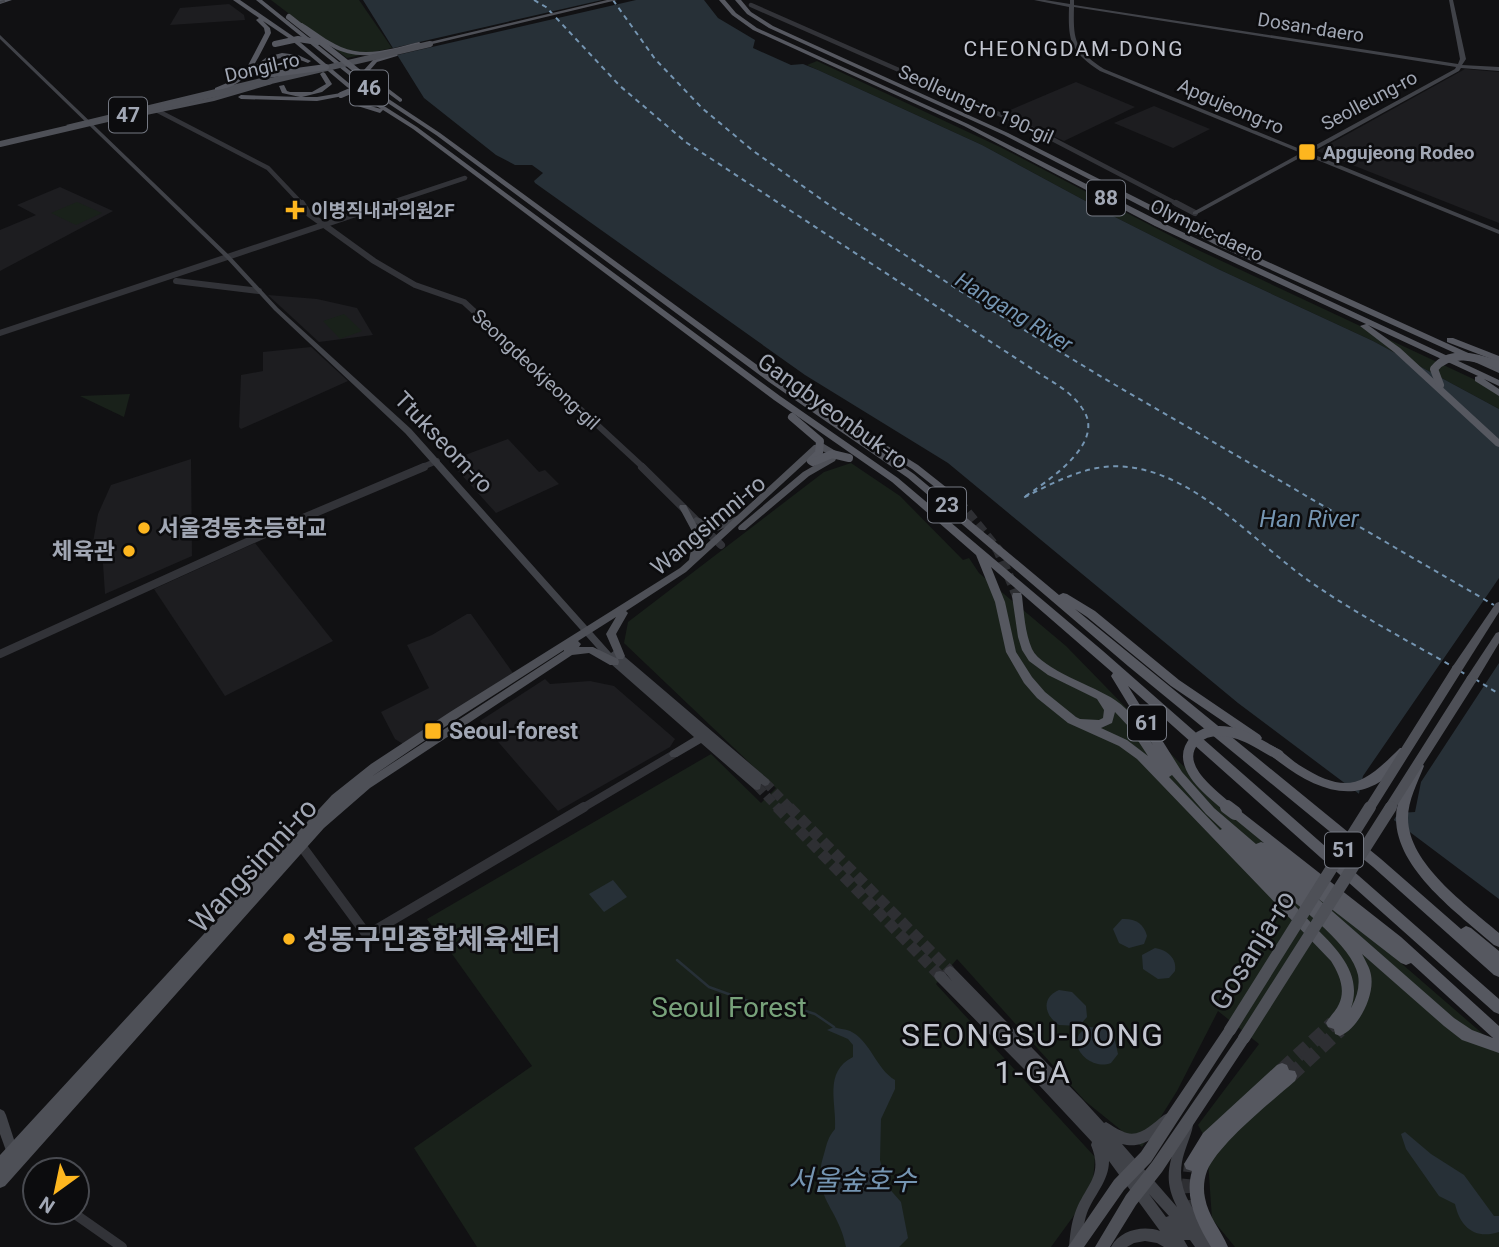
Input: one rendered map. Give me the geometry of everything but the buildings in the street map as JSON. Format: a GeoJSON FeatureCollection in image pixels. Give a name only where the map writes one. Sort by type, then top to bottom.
{"type":"FeatureCollection","features":[{"type":"Feature","properties":{"kind":"highway"},"geometry":{"type":"LineString","coordinates":[[0,2],[9,0]]}},
{"type":"Feature","properties":{"kind":"highway"},"geometry":{"type":"LineString","coordinates":[[235,82],[246,74],[268,33],[267,28],[236,0]]}},
{"type":"Feature","properties":{"kind":"highway","name":"Gangbyeonbuk-ro"},"geometry":{"type":"LineString","coordinates":[[236,0],[292,38],[337,77],[415,128],[777,398],[895,480],[1099,654],[1499,1008]]}},
{"type":"Feature","properties":{"kind":"highway"},"geometry":{"type":"LineString","coordinates":[[244,0],[283,28],[292,38]]}},
{"type":"Feature","properties":{"kind":"highway"},"geometry":{"type":"LineString","coordinates":[[251,0],[305,37]]}},
{"type":"Feature","properties":{"kind":"highway","name":"Olympic-daero"},"geometry":{"type":"LineString","coordinates":[[715,0],[750,26],[966,125],[1191,243],[1354,318]]}},
{"type":"Feature","properties":{"kind":"highway"},"geometry":{"type":"LineString","coordinates":[[265,1],[337,48],[350,52],[372,53],[429,44]]}},
{"type":"Feature","properties":{"kind":"highway","name":"Gangbyeonbuk-ro"},"geometry":{"type":"LineString","coordinates":[[265,1],[343,69],[438,134],[806,404],[911,476],[1430,909],[1499,971]]}},
{"type":"Feature","properties":{"kind":"highway","name":"Olympic-daero"},"geometry":{"type":"LineString","coordinates":[[739,1],[771,27],[1006,134],[1185,227],[1386,318],[1499,365]]}},
{"type":"Feature","properties":{"kind":"highway"},"geometry":{"type":"LineString","coordinates":[[241,97],[317,99],[341,95],[359,86],[362,77],[289,17]]}},
{"type":"Feature","properties":{"kind":"highway"},"geometry":{"type":"LineString","coordinates":[[256,18],[308,61]]}},
{"type":"Feature","properties":{"kind":"highway"},"geometry":{"type":"LineString","coordinates":[[216,89],[235,82],[248,73],[262,52],[275,44],[306,39],[317,42],[340,59],[343,69]]}},
{"type":"Feature","properties":{"kind":"highway","name":"23"},"geometry":{"type":"LineString","coordinates":[[429,44],[378,60],[366,70],[375,81],[433,125],[438,134]]}},
{"type":"Feature","properties":{"kind":"highway"},"geometry":{"type":"LineString","coordinates":[[308,61],[292,55],[272,57],[258,66],[259,71],[267,75],[328,67]]}},
{"type":"Feature","properties":{"kind":"highway","name":"23"},"geometry":{"type":"LineString","coordinates":[[308,61],[323,74],[366,96]]}},
{"type":"Feature","properties":{"kind":"highway"},"geometry":{"type":"LineString","coordinates":[[323,74],[328,86],[313,93],[291,94],[282,90],[282,86],[292,79],[328,67]]}},
{"type":"Feature","properties":{"kind":"highway"},"geometry":{"type":"LineString","coordinates":[[353,103],[375,108],[415,128]]}},
{"type":"Feature","properties":{"kind":"highway"},"geometry":{"type":"LineString","coordinates":[[1354,318],[1499,383]]}},
{"type":"Feature","properties":{"kind":"highway"},"geometry":{"type":"LineString","coordinates":[[1354,318],[1485,383],[1499,393]]}},
{"type":"Feature","properties":{"kind":"highway"},"geometry":{"type":"LineString","coordinates":[[1354,318],[1397,350],[1499,442]]}},
{"type":"Feature","properties":{"kind":"highway"},"geometry":{"type":"LineString","coordinates":[[1499,365],[1476,358],[1458,357],[1441,360],[1434,369],[1440,385],[1499,442]]}},
{"type":"Feature","properties":{"kind":"highway"},"geometry":{"type":"LineString","coordinates":[[777,398],[792,417],[820,441],[819,453],[812,461]]}},
{"type":"Feature","properties":{"kind":"highway"},"geometry":{"type":"LineString","coordinates":[[806,404],[872,438],[958,501]]}},
{"type":"Feature","properties":{"kind":"highway"},"geometry":{"type":"LineString","coordinates":[[812,461],[828,455],[849,458],[895,480]]}},
{"type":"Feature","properties":{"kind":"highway"},"geometry":{"type":"LineString","coordinates":[[980,553],[1000,602],[1008,645],[1035,688],[1080,724],[1123,743],[1141,756],[1234,855],[1330,949],[1346,973],[1349,989],[1345,1010],[1337,1026],[1359,1011],[1366,993],[1364,971],[1354,950],[1203,814],[1163,769],[1128,716],[1110,700],[1048,672],[1029,655],[1023,641],[1017,596]]}},
{"type":"Feature","properties":{"kind":"highway"},"geometry":{"type":"LineString","coordinates":[[1039,584],[1091,614],[1175,683],[1279,755]]}},
{"type":"Feature","properties":{"kind":"highway","name":"61"},"geometry":{"type":"LineString","coordinates":[[1099,654],[1122,683],[1178,775],[1193,793],[1445,988],[1499,1035]]}},
{"type":"Feature","properties":{"kind":"highway"},"geometry":{"type":"LineString","coordinates":[[1066,714],[1088,723],[1100,724],[1108,720],[1111,712],[1108,705],[1084,688]]}},
{"type":"Feature","properties":{"kind":"highway"},"geometry":{"type":"LineString","coordinates":[[1404,751],[1375,779],[1354,787],[1321,781],[1247,737],[1225,731],[1202,735],[1191,744],[1188,758],[1194,774],[1235,813],[1396,941],[1445,988]]}},
{"type":"Feature","properties":{"kind":"highway"},"geometry":{"type":"LineString","coordinates":[[1420,760],[1402,817],[1407,843],[1437,884],[1499,941]]}},
{"type":"Feature","properties":{"kind":"highway"},"geometry":{"type":"LineString","coordinates":[[1193,793],[1449,1022],[1467,1035],[1499,1047]]}},
{"type":"Feature","properties":{"kind":"highway"},"geometry":{"type":"LineString","coordinates":[[1430,909],[1453,921],[1499,959]]}},
{"type":"Feature","properties":{"kind":"highway"},"geometry":{"type":"LineString","coordinates":[[1191,1164],[1208,1138],[1286,1073],[1215,1143],[1203,1159],[1196,1186],[1197,1200],[1202,1217],[1218,1247]]}},
{"type":"Feature","properties":{"kind":"main road","name":"47"},"geometry":{"type":"LineString","coordinates":[[531,20],[614,0]]}},
{"type":"Feature","properties":{"kind":"main road","name":"47"},"geometry":{"type":"LineString","coordinates":[[531,20],[624,0]]}},
{"type":"Feature","properties":{"kind":"main road","name":"Dosan-daero"},"geometry":{"type":"LineString","coordinates":[[1037,0],[1075,3]]}},
{"type":"Feature","properties":{"kind":"main road","name":"Dosan-daero"},"geometry":{"type":"LineString","coordinates":[[1054,0],[1460,65],[1499,68]]}},
{"type":"Feature","properties":{"kind":"main road"},"geometry":{"type":"LineString","coordinates":[[1451,0],[1462,55],[1460,65]]}},
{"type":"Feature","properties":{"kind":"main road","name":"Apgujeong-ro"},"geometry":{"type":"LineString","coordinates":[[1075,3],[1071,34],[1074,48],[1090,63],[1499,230]]}},
{"type":"Feature","properties":{"kind":"main road","name":"Dongil-ro"},"geometry":{"type":"LineString","coordinates":[[0,144],[531,20]]}},
{"type":"Feature","properties":{"kind":"main road","name":"Ttukseom-ro"},"geometry":{"type":"LineString","coordinates":[[0,36],[228,257],[259,291],[408,431],[587,633],[617,659],[761,784],[701,738],[617,659]]}},
{"type":"Feature","properties":{"kind":"main road","name":"Seolleung-ro"},"geometry":{"type":"LineString","coordinates":[[1195,214],[1460,65]]}},
{"type":"Feature","properties":{"kind":"main road","name":"Dongil-ro"},"geometry":{"type":"LineString","coordinates":[[90,122],[262,79],[270,83],[159,108]]}},
{"type":"Feature","properties":{"kind":"main road"},"geometry":{"type":"LineString","coordinates":[[0,144],[90,122],[132,116],[256,84]]}},
{"type":"Feature","properties":{"kind":"main road"},"geometry":{"type":"LineString","coordinates":[[142,107],[159,108]]}},
{"type":"Feature","properties":{"kind":"main road"},"geometry":{"type":"LineString","coordinates":[[696,520],[717,528],[742,523],[806,474],[832,460],[835,453],[824,447],[817,447],[751,506],[742,523]]}},
{"type":"Feature","properties":{"kind":"main road","name":"Wangsimni-ro"},"geometry":{"type":"LineString","coordinates":[[298,843],[366,785],[568,653],[587,633],[656,595],[756,512],[812,461]]}},
{"type":"Feature","properties":{"kind":"main road"},"geometry":{"type":"LineString","coordinates":[[683,507],[698,535],[698,544],[691,564]]}},
{"type":"Feature","properties":{"kind":"main road","name":"Wangsimni-ro"},"geometry":{"type":"LineString","coordinates":[[1,1174],[336,798],[375,767],[587,633],[719,543]]}},
{"type":"Feature","properties":{"kind":"main road","name":"Gosanja-ro"},"geometry":{"type":"LineString","coordinates":[[1075,1247],[1103,1206],[1132,1173],[1175,1114],[1499,605]]}},
{"type":"Feature","properties":{"kind":"main road"},"geometry":{"type":"LineString","coordinates":[[617,659],[611,634],[624,612]]}},
{"type":"Feature","properties":{"kind":"main road","name":"Gosanja-ro"},"geometry":{"type":"LineString","coordinates":[[1102,1247],[1244,1038],[1499,635]]}},
{"type":"Feature","properties":{"kind":"main road"},"geometry":{"type":"LineString","coordinates":[[568,653],[592,649],[617,659]]}},
{"type":"Feature","properties":{"kind":"main road"},"geometry":{"type":"LineString","coordinates":[[674,754],[701,738]]}},
{"type":"Feature","properties":{"kind":"main road"},"geometry":{"type":"LineString","coordinates":[[945,974],[1085,1118],[1142,1186],[1165,1227],[1182,1247]]}},
{"type":"Feature","properties":{"kind":"main road"},"geometry":{"type":"LineString","coordinates":[[1085,1118],[1120,1139],[1130,1141],[1142,1139],[1175,1114]]}},
{"type":"Feature","properties":{"kind":"main road"},"geometry":{"type":"LineString","coordinates":[[0,1115],[14,1157]]}},
{"type":"Feature","properties":{"kind":"main road"},"geometry":{"type":"LineString","coordinates":[[1075,1247],[1081,1212],[1100,1180],[1104,1164],[1101,1152],[1085,1132],[1085,1118]]}},
{"type":"Feature","properties":{"kind":"main road"},"geometry":{"type":"LineString","coordinates":[[1187,1122],[1184,1144],[1176,1161],[1177,1192],[1182,1206],[1218,1247]]}},
{"type":"Feature","properties":{"kind":"main road"},"geometry":{"type":"LineString","coordinates":[[1142,1186],[1204,1247]]}},
{"type":"Feature","properties":{"kind":"main road"},"geometry":{"type":"LineString","coordinates":[[1165,1227],[1170,1222],[1181,1233],[1192,1234]]}},
{"type":"Feature","properties":{"kind":"main road"},"geometry":{"type":"LineString","coordinates":[[1116,1247],[1136,1234],[1146,1233],[1158,1236],[1175,1247]]}},
{"type":"Feature","properties":{"kind":"street","name":"Seolleung-ro 190-gil"},"geometry":{"type":"LineString","coordinates":[[749,7],[1033,128],[1195,214]]}},
{"type":"Feature","properties":{"kind":"street","name":"Seongdeokjeong-gil"},"geometry":{"type":"LineString","coordinates":[[159,108],[268,168],[299,198],[309,215],[322,226],[415,285],[464,302],[719,543]]}},
{"type":"Feature","properties":{"kind":"street"},"geometry":{"type":"LineString","coordinates":[[0,333],[465,178]]}},
{"type":"Feature","properties":{"kind":"street"},"geometry":{"type":"LineString","coordinates":[[176,281],[259,291]]}},
{"type":"Feature","properties":{"kind":"street"},"geometry":{"type":"LineString","coordinates":[[0,654],[274,530],[437,461]]}},
{"type":"Feature","properties":{"kind":"street"},"geometry":{"type":"LineString","coordinates":[[298,843],[367,935],[674,754]]}},
{"type":"Feature","properties":{"kind":"street"},"geometry":{"type":"LineString","coordinates":[[91,1225],[122,1247]]}},
{"type":"Feature","properties":{"kind":"shaded area"},"geometry":{"type":"Polygon","coordinates":[[[229,4],[244,15],[245,20],[170,25],[180,8],[229,4]]]}},
{"type":"Feature","properties":{"kind":"shaded area"},"geometry":{"type":"Polygon","coordinates":[[[1465,69],[1499,72],[1499,223],[1317,151],[1465,69]]]}},
{"type":"Feature","properties":{"kind":"shaded area"},"geometry":{"type":"Polygon","coordinates":[[[1076,82],[1135,107],[1064,141],[1003,113],[1076,82]]]}},
{"type":"Feature","properties":{"kind":"shaded area"},"geometry":{"type":"Polygon","coordinates":[[[1154,106],[1210,129],[1173,148],[1114,123],[1154,106]]]}},
{"type":"Feature","properties":{"kind":"shaded area"},"geometry":{"type":"Polygon","coordinates":[[[60,187],[113,211],[0,271],[0,230],[36,215],[17,205],[60,187]]]}},
{"type":"Feature","properties":{"kind":"shaded area"},"geometry":{"type":"Polygon","coordinates":[[[268,295],[317,299],[357,308],[373,335],[319,342],[268,295]]]}},
{"type":"Feature","properties":{"kind":"shaded area"},"geometry":{"type":"Polygon","coordinates":[[[311,347],[348,381],[241,429],[241,375],[263,371],[263,352],[311,347]]]}},
{"type":"Feature","properties":{"kind":"shaded area"},"geometry":{"type":"Polygon","coordinates":[[[508,439],[539,472],[545,470],[559,484],[496,513],[449,461],[508,439]]]}},
{"type":"Feature","properties":{"kind":"shaded area","name":"서울경동초등학교"},"geometry":{"type":"Polygon","coordinates":[[[191,459],[192,556],[105,594],[102,549],[93,542],[98,514],[111,485],[191,459]]]}},
{"type":"Feature","properties":{"kind":"shaded area"},"geometry":{"type":"Polygon","coordinates":[[[255,543],[333,641],[225,696],[154,589],[255,543]]]}},
{"type":"Feature","properties":{"kind":"shaded area"},"geometry":{"type":"Polygon","coordinates":[[[471,614],[513,673],[403,744],[395,739],[381,712],[429,688],[407,645],[432,635],[471,614]]]}},
{"type":"Feature","properties":{"kind":"shaded area"},"geometry":{"type":"Polygon","coordinates":[[[545,679],[550,684],[590,681],[614,686],[675,739],[670,747],[558,811],[480,721],[545,679]]]}},
{"type":"Feature","properties":{"kind":"green space"},"geometry":{"type":"Polygon","coordinates":[[[271,0],[359,0],[392,48],[347,58],[271,0]]]}},
{"type":"Feature","properties":{"kind":"green space"},"geometry":{"type":"Polygon","coordinates":[[[817,61],[1000,147],[1196,249],[1499,391],[1499,409],[1373,341],[1218,269],[1117,218],[982,145],[807,65],[817,61]]]}},
{"type":"Feature","properties":{"kind":"green space"},"geometry":{"type":"Polygon","coordinates":[[[77,202],[102,213],[76,225],[51,213],[77,202]]]}},
{"type":"Feature","properties":{"kind":"green space"},"geometry":{"type":"Polygon","coordinates":[[[344,314],[362,331],[340,339],[323,321],[344,314]]]}},
{"type":"Feature","properties":{"kind":"green space"},"geometry":{"type":"Polygon","coordinates":[[[130,394],[124,417],[80,396],[130,394]]]}},
{"type":"Feature","properties":{"kind":"green space","name":"Seoul Forest"},"geometry":{"type":"Polygon","coordinates":[[[851,463],[900,496],[963,560],[969,558],[979,573],[1066,646],[1178,761],[1394,957],[1499,1048],[1499,1247],[1235,1247],[1212,1219],[1206,1132],[1203,1134],[1198,1125],[1259,1044],[1218,1011],[1177,1091],[1142,1147],[1085,1101],[957,959],[936,984],[1095,1157],[1093,1181],[1075,1214],[1051,1247],[477,1247],[414,1148],[532,1066],[427,919],[711,754],[761,803],[776,788],[624,643],[628,622],[824,472],[851,463]]]}},
{"type":"Feature","properties":{"kind":"water","name":"Han River"},"geometry":{"type":"Polygon","coordinates":[[[363,0],[704,0],[718,18],[755,40],[753,48],[791,65],[803,64],[818,70],[982,145],[1117,218],[1218,269],[1373,341],[1499,409],[1499,899],[1238,703],[948,463],[805,375],[535,183],[543,173],[532,165],[515,165],[496,155],[424,98],[363,0]]]}},
{"type":"Feature","properties":{"kind":"water"},"geometry":{"type":"Polygon","coordinates":[[[613,880],[627,897],[604,912],[589,894],[613,880]]]}},
{"type":"Feature","properties":{"kind":"water"},"geometry":{"type":"Polygon","coordinates":[[[1122,919],[1131,919],[1141,925],[1147,936],[1144,944],[1129,948],[1119,943],[1113,929],[1122,919]]]}},
{"type":"Feature","properties":{"kind":"water"},"geometry":{"type":"Polygon","coordinates":[[[1155,948],[1173,959],[1175,971],[1169,978],[1158,979],[1143,969],[1142,955],[1155,948]]]}},
{"type":"Feature","properties":{"kind":"water"},"geometry":{"type":"Polygon","coordinates":[[[1059,990],[1072,992],[1086,1006],[1087,1017],[1079,1026],[1059,1025],[1050,1017],[1047,1002],[1053,993],[1059,990]]]}},
{"type":"Feature","properties":{"kind":"water","name":"서울숲호수"},"geometry":{"type":"Polygon","coordinates":[[[834,1027],[857,1035],[888,1075],[895,1080],[895,1089],[881,1119],[880,1160],[886,1185],[901,1202],[908,1238],[899,1247],[846,1247],[838,1222],[823,1192],[821,1169],[828,1140],[835,1129],[835,1080],[844,1063],[853,1057],[853,1045],[848,1039],[827,1030],[834,1027]]]}},
{"type":"Feature","properties":{"kind":"water"},"geometry":{"type":"Polygon","coordinates":[[[1089,1027],[1103,1028],[1114,1036],[1118,1054],[1111,1063],[1094,1063],[1080,1052],[1077,1039],[1081,1032],[1089,1027]]]}},
{"type":"Feature","properties":{"kind":"water"},"geometry":{"type":"Polygon","coordinates":[[[1405,1132],[1431,1154],[1464,1175],[1494,1216],[1499,1216],[1499,1232],[1476,1233],[1465,1225],[1455,1204],[1439,1196],[1406,1149],[1401,1134],[1405,1132]]]}},
{"type":"Feature","properties":{"kind":"pier"},"geometry":{"type":"Polygon","coordinates":[[[602,0],[636,0],[393,56],[389,49],[602,0]]]}},
{"type":"Feature","properties":{"kind":"pier"},"geometry":{"type":"Polygon","coordinates":[[[1499,578],[1499,663],[1421,782],[1415,812],[1398,813],[1392,823],[1358,798],[1363,776],[1499,578]]]}},
{"type":"Feature","properties":{"kind":"waterway"},"geometry":{"type":"LineString","coordinates":[[677,960],[709,987],[759,1005],[793,1007],[815,1014],[834,1027]]}},
{"type":"Feature","properties":{"kind":"ferry route"},"geometry":{"type":"LineString","coordinates":[[534,0],[546,7],[620,86],[687,143],[1073,398],[1088,421],[1087,434],[1081,447],[1059,471],[1023,498],[1068,477],[1097,468],[1128,467],[1157,474],[1213,504],[1329,595],[1455,668]]}},
{"type":"Feature","properties":{"kind":"ferry route"},"geometry":{"type":"LineString","coordinates":[[613,0],[655,59],[702,108],[752,150],[835,209],[957,289],[1105,379],[1494,605]]}},
{"type":"Feature","properties":{"kind":"ferry route"},"geometry":{"type":"LineString","coordinates":[[1460,671],[1470,677]]}},
{"type":"Feature","properties":{"kind":"ferry route"},"geometry":{"type":"LineString","coordinates":[[1475,679],[1499,694]]}},
{"type":"Feature","properties":{"kind":"tunnel"},"geometry":{"type":"LineString","coordinates":[[958,501],[998,550],[1017,596]]}},
{"type":"Feature","properties":{"kind":"tunnel"},"geometry":{"type":"LineString","coordinates":[[765,782],[791,809]]}},
{"type":"Feature","properties":{"kind":"tunnel"},"geometry":{"type":"LineString","coordinates":[[757,786],[779,809]]}},
{"type":"Feature","properties":{"kind":"tunnel"},"geometry":{"type":"LineString","coordinates":[[777,807],[940,976]]}},
{"type":"Feature","properties":{"kind":"tunnel"},"geometry":{"type":"LineString","coordinates":[[789,807],[950,971]]}},
{"type":"Feature","properties":{"kind":"tunnel"},"geometry":{"type":"LineString","coordinates":[[1282,1070],[1333,1023]]}},
{"type":"Feature","properties":{"kind":"tunnel"},"geometry":{"type":"LineString","coordinates":[[1290,1076],[1340,1030]]}},
{"type":"Feature","properties":{"kind":"tunnel"},"geometry":{"type":"LineString","coordinates":[[1190,1214],[1188,1191],[1191,1164]]}},
{"type":"Feature","properties":{"kind":"railway"},"geometry":{"type":"LineString","coordinates":[[0,2],[8,0]]}},
{"type":"Feature","properties":{"kind":"place","name":"Apgujeong Rodeo"},"geometry":{"type":"Point","coordinates":[1307,152]}},
{"type":"Feature","properties":{"kind":"place","name":"이병직내과의원2F"},"geometry":{"type":"Point","coordinates":[295,210]}},
{"type":"Feature","properties":{"kind":"place","name":"서울경동초등학교"},"geometry":{"type":"Point","coordinates":[144,528]}},
{"type":"Feature","properties":{"kind":"place","name":"체육관"},"geometry":{"type":"Point","coordinates":[129,551]}},
{"type":"Feature","properties":{"kind":"place","name":"Seoul-forest"},"geometry":{"type":"Point","coordinates":[433,731]}},
{"type":"Feature","properties":{"kind":"place","name":"성동구민종합체육센터"},"geometry":{"type":"Point","coordinates":[289,939]}},
{"type":"Feature","properties":{"kind":"district","name":"CHEONGDAM-DONG"},"geometry":{"type":"Point","coordinates":[1074,49]}},
{"type":"Feature","properties":{"kind":"district","name":"SEONGSU-DONG 1-GA"},"geometry":{"type":"Point","coordinates":[1033,1054]}},
{"type":"Feature","properties":{"kind":"water label","name":"Hangang River"},"geometry":{"type":"Point","coordinates":[1014,312]}}]}
